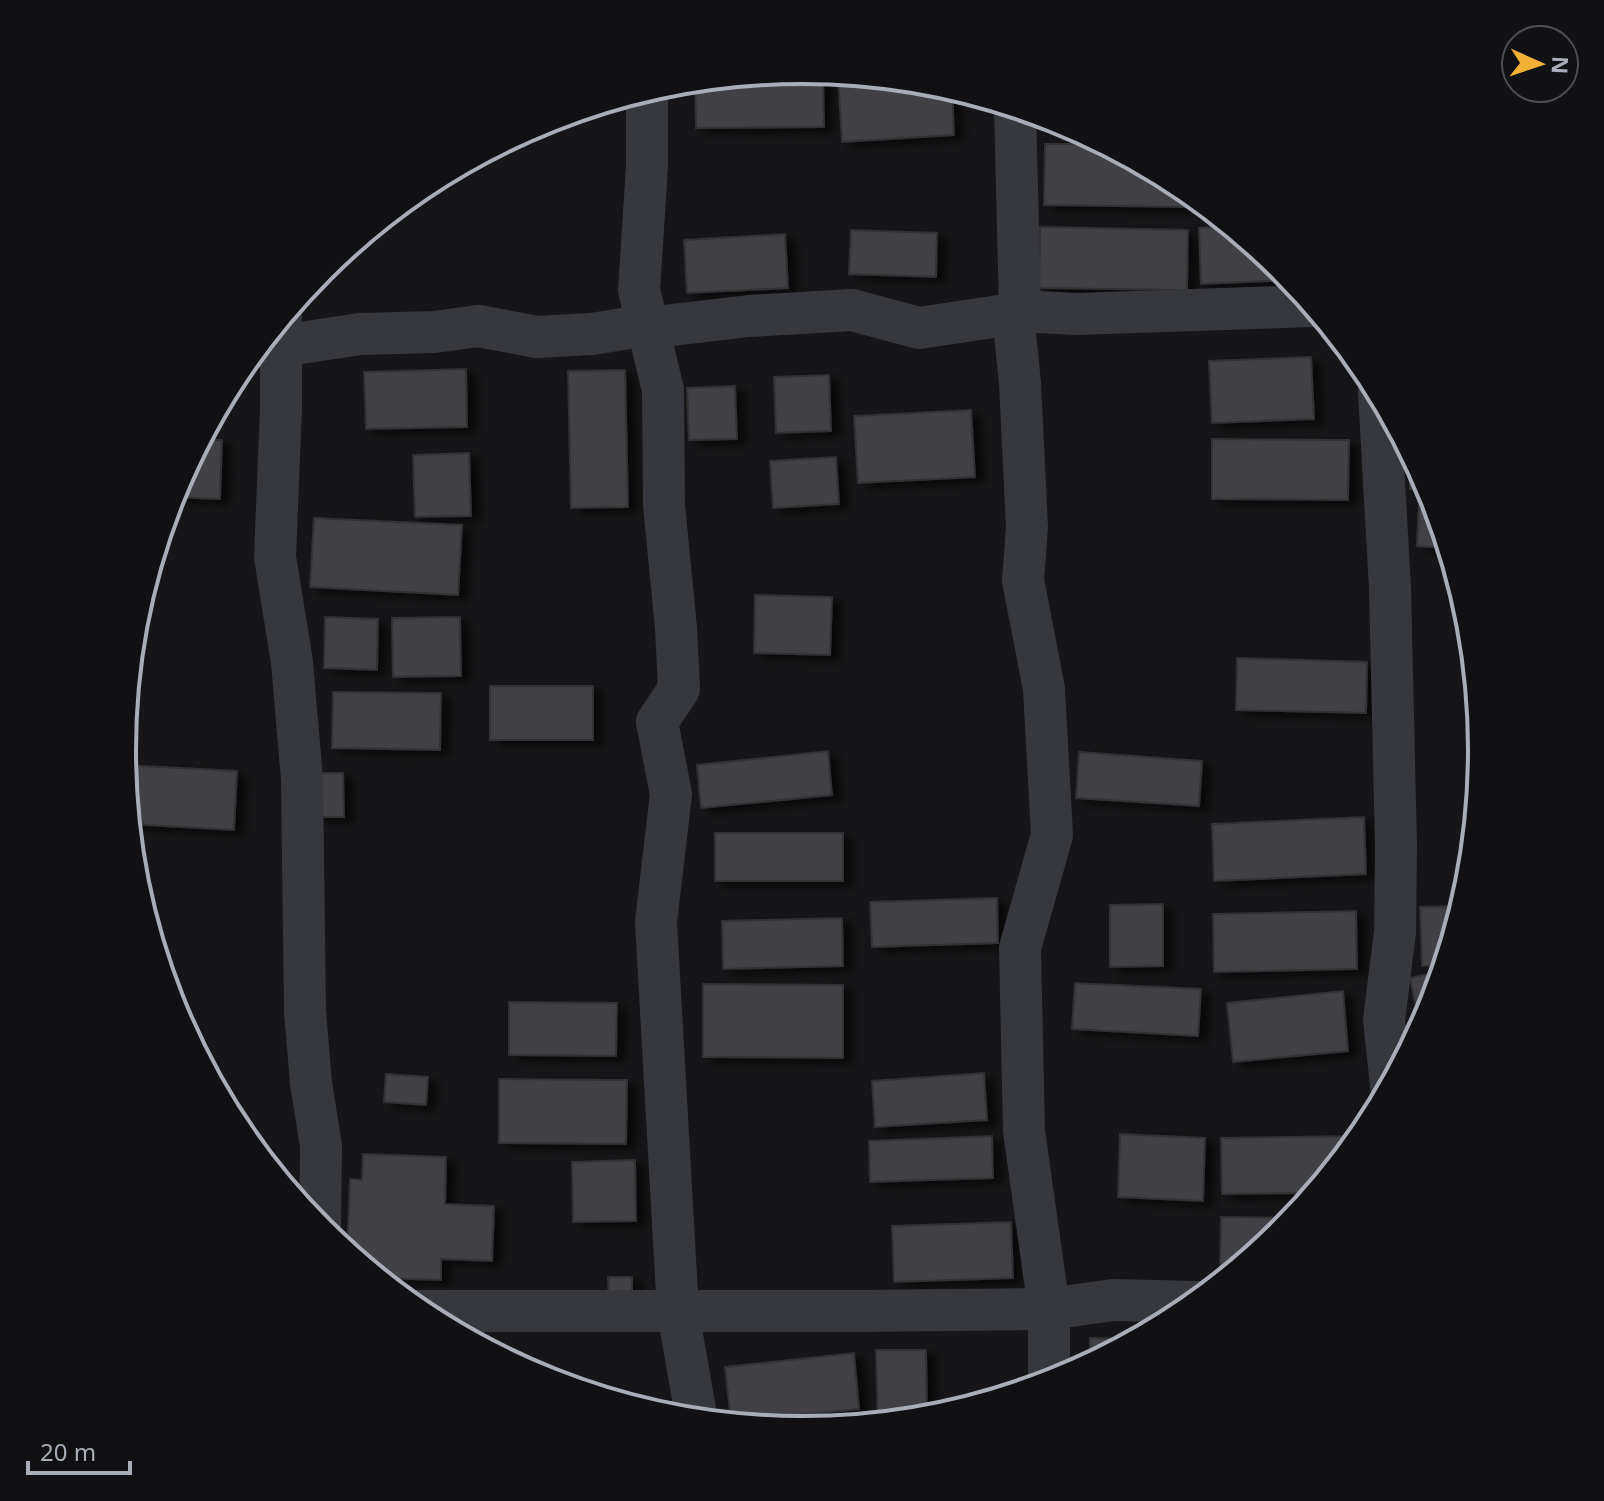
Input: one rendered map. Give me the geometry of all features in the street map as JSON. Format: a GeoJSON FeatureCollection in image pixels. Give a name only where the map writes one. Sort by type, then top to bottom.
{"type":"FeatureCollection","features":[{"type":"Feature","properties":{"kind":"street"},"geometry":{"type":"LineString","coordinates":[[647,103],[647,167],[639,290],[663,390],[664,505],[679,689],[657,722],[671,794],[656,922],[678,1312],[695,1408]]}},
{"type":"Feature","properties":{"kind":"street"},"geometry":{"type":"LineString","coordinates":[[1015,119],[1017,312],[1027,527],[1023,580],[1044,689],[1052,835],[1020,948],[1024,1131],[1049,1309],[1049,1369]]}},
{"type":"Feature","properties":{"kind":"street"},"geometry":{"type":"LineString","coordinates":[[281,335],[434,332],[478,326],[537,337],[592,334],[749,316],[852,310],[919,328],[1017,312],[1076,314],[1299,306]]}},
{"type":"Feature","properties":{"kind":"street"},"geometry":{"type":"LineString","coordinates":[[275,343],[281,408],[275,557],[292,662],[302,779],[305,1011],[311,1083],[321,1146],[320,1211]]}},
{"type":"Feature","properties":{"kind":"street"},"geometry":{"type":"LineString","coordinates":[[1381,420],[1390,588],[1396,846],[1395,932],[1384,1020],[1389,1066]]}},
{"type":"Feature","properties":{"kind":"street"},"geometry":{"type":"LineString","coordinates":[[442,1311],[1049,1309],[1113,1300],[1177,1302]]}},
{"type":"Feature","properties":{"kind":"building"},"geometry":{"type":"Polygon","coordinates":[[[823,84],[824,127],[696,128],[695,93],[758,85],[823,84]]]}},
{"type":"Feature","properties":{"kind":"building"},"geometry":{"type":"Polygon","coordinates":[[[839,85],[953,102],[954,135],[842,142],[839,85]]]}},
{"type":"Feature","properties":{"kind":"building"},"geometry":{"type":"Polygon","coordinates":[[[1045,144],[1077,144],[1135,173],[1185,207],[1044,205],[1045,144]]]}},
{"type":"Feature","properties":{"kind":"building"},"geometry":{"type":"Polygon","coordinates":[[[1040,227],[1188,230],[1187,290],[1039,288],[1040,227]]]}},
{"type":"Feature","properties":{"kind":"building"},"geometry":{"type":"Polygon","coordinates":[[[1214,227],[1275,281],[1201,284],[1199,228],[1214,227]]]}},
{"type":"Feature","properties":{"kind":"building"},"geometry":{"type":"Polygon","coordinates":[[[851,230],[937,233],[936,277],[849,274],[851,230]]]}},
{"type":"Feature","properties":{"kind":"building"},"geometry":{"type":"Polygon","coordinates":[[[785,234],[788,288],[687,293],[684,240],[785,234]]]}},
{"type":"Feature","properties":{"kind":"building"},"geometry":{"type":"Polygon","coordinates":[[[1311,357],[1314,419],[1212,423],[1209,361],[1311,357]]]}},
{"type":"Feature","properties":{"kind":"building"},"geometry":{"type":"Polygon","coordinates":[[[466,369],[467,427],[366,429],[364,372],[466,369]]]}},
{"type":"Feature","properties":{"kind":"building"},"geometry":{"type":"Polygon","coordinates":[[[625,370],[628,507],[571,508],[568,371],[625,370]]]}},
{"type":"Feature","properties":{"kind":"building"},"geometry":{"type":"Polygon","coordinates":[[[829,375],[831,431],[776,433],[774,377],[829,375]]]}},
{"type":"Feature","properties":{"kind":"building"},"geometry":{"type":"Polygon","coordinates":[[[735,386],[737,439],[689,440],[687,388],[735,386]]]}},
{"type":"Feature","properties":{"kind":"building"},"geometry":{"type":"Polygon","coordinates":[[[971,410],[975,477],[858,483],[854,416],[971,410]]]}},
{"type":"Feature","properties":{"kind":"building"},"geometry":{"type":"Polygon","coordinates":[[[1212,439],[1349,440],[1348,500],[1212,499],[1212,439]]]}},
{"type":"Feature","properties":{"kind":"building"},"geometry":{"type":"Polygon","coordinates":[[[213,440],[222,440],[220,499],[185,498],[213,440]]]}},
{"type":"Feature","properties":{"kind":"building"},"geometry":{"type":"Polygon","coordinates":[[[469,453],[471,516],[415,517],[413,455],[469,453]]]}},
{"type":"Feature","properties":{"kind":"building"},"geometry":{"type":"Polygon","coordinates":[[[836,457],[839,504],[773,508],[770,461],[836,457]]]}},
{"type":"Feature","properties":{"kind":"building"},"geometry":{"type":"Polygon","coordinates":[[[1419,505],[1422,505],[1436,547],[1417,546],[1419,505]]]}},
{"type":"Feature","properties":{"kind":"building"},"geometry":{"type":"Polygon","coordinates":[[[314,518],[462,525],[458,595],[310,587],[314,518]]]}},
{"type":"Feature","properties":{"kind":"building"},"geometry":{"type":"Polygon","coordinates":[[[755,595],[832,597],[830,655],[754,653],[755,595]]]}},
{"type":"Feature","properties":{"kind":"building"},"geometry":{"type":"Polygon","coordinates":[[[325,617],[378,619],[377,670],[324,668],[325,617]]]}},
{"type":"Feature","properties":{"kind":"building"},"geometry":{"type":"Polygon","coordinates":[[[460,617],[461,676],[393,677],[392,618],[460,617]]]}},
{"type":"Feature","properties":{"kind":"building"},"geometry":{"type":"Polygon","coordinates":[[[1237,658],[1367,662],[1366,713],[1236,710],[1237,658]]]}},
{"type":"Feature","properties":{"kind":"building"},"geometry":{"type":"Polygon","coordinates":[[[490,686],[593,686],[593,740],[490,740],[490,686]]]}},
{"type":"Feature","properties":{"kind":"building"},"geometry":{"type":"Polygon","coordinates":[[[333,692],[441,693],[440,750],[332,748],[333,692]]]}},
{"type":"Feature","properties":{"kind":"building"},"geometry":{"type":"Polygon","coordinates":[[[828,751],[832,795],[701,808],[697,765],[828,751]]]}},
{"type":"Feature","properties":{"kind":"building"},"geometry":{"type":"Polygon","coordinates":[[[1079,752],[1202,761],[1199,806],[1076,798],[1079,752]]]}},
{"type":"Feature","properties":{"kind":"building"},"geometry":{"type":"Polygon","coordinates":[[[136,766],[237,771],[234,830],[140,825],[136,766]]]}},
{"type":"Feature","properties":{"kind":"building"},"geometry":{"type":"Polygon","coordinates":[[[315,773],[343,773],[344,817],[316,817],[315,773]]]}},
{"type":"Feature","properties":{"kind":"building"},"geometry":{"type":"Polygon","coordinates":[[[1364,817],[1366,874],[1214,881],[1212,824],[1364,817]]]}},
{"type":"Feature","properties":{"kind":"building"},"geometry":{"type":"Polygon","coordinates":[[[715,833],[843,833],[843,881],[715,881],[715,833]]]}},
{"type":"Feature","properties":{"kind":"building"},"geometry":{"type":"Polygon","coordinates":[[[997,898],[998,943],[872,947],[870,902],[997,898]]]}},
{"type":"Feature","properties":{"kind":"building"},"geometry":{"type":"Polygon","coordinates":[[[1163,904],[1163,966],[1110,967],[1110,905],[1163,904]]]}},
{"type":"Feature","properties":{"kind":"building"},"geometry":{"type":"Polygon","coordinates":[[[1450,906],[1433,966],[1422,966],[1420,907],[1450,906]]]}},
{"type":"Feature","properties":{"kind":"building"},"geometry":{"type":"Polygon","coordinates":[[[1356,911],[1357,969],[1214,972],[1213,914],[1356,911]]]}},
{"type":"Feature","properties":{"kind":"building"},"geometry":{"type":"Polygon","coordinates":[[[842,918],[843,966],[723,969],[722,921],[842,918]]]}},
{"type":"Feature","properties":{"kind":"building"},"geometry":{"type":"Polygon","coordinates":[[[1428,974],[1418,1007],[1416,1007],[1410,978],[1428,974]]]}},
{"type":"Feature","properties":{"kind":"building"},"geometry":{"type":"Polygon","coordinates":[[[1075,983],[1201,989],[1198,1036],[1072,1029],[1075,983]]]}},
{"type":"Feature","properties":{"kind":"building"},"geometry":{"type":"Polygon","coordinates":[[[703,984],[843,985],[843,1058],[703,1057],[703,984]]]}},
{"type":"Feature","properties":{"kind":"building"},"geometry":{"type":"Polygon","coordinates":[[[1343,991],[1348,1051],[1233,1062],[1227,1003],[1343,991]]]}},
{"type":"Feature","properties":{"kind":"building"},"geometry":{"type":"Polygon","coordinates":[[[509,1002],[617,1003],[616,1056],[509,1055],[509,1002]]]}},
{"type":"Feature","properties":{"kind":"building"},"geometry":{"type":"Polygon","coordinates":[[[984,1073],[987,1120],[875,1127],[872,1081],[984,1073]]]}},
{"type":"Feature","properties":{"kind":"building"},"geometry":{"type":"Polygon","coordinates":[[[386,1074],[428,1077],[426,1105],[384,1102],[386,1074]]]}},
{"type":"Feature","properties":{"kind":"building"},"geometry":{"type":"Polygon","coordinates":[[[499,1079],[627,1080],[626,1144],[499,1143],[499,1079]]]}},
{"type":"Feature","properties":{"kind":"building"},"geometry":{"type":"Polygon","coordinates":[[[1120,1134],[1205,1138],[1203,1201],[1118,1197],[1120,1134]]]}},
{"type":"Feature","properties":{"kind":"building"},"geometry":{"type":"Polygon","coordinates":[[[992,1136],[993,1178],[870,1182],[869,1141],[992,1136]]]}},
{"type":"Feature","properties":{"kind":"building"},"geometry":{"type":"Polygon","coordinates":[[[1345,1136],[1300,1193],[1222,1194],[1221,1138],[1345,1136]]]}},
{"type":"Feature","properties":{"kind":"building"},"geometry":{"type":"Polygon","coordinates":[[[363,1154],[446,1157],[445,1204],[494,1206],[492,1261],[441,1259],[441,1280],[395,1279],[348,1238],[350,1179],[362,1180],[363,1154]]]}},
{"type":"Feature","properties":{"kind":"building"},"geometry":{"type":"Polygon","coordinates":[[[635,1160],[636,1221],[573,1222],[572,1162],[635,1160]]]}},
{"type":"Feature","properties":{"kind":"building"},"geometry":{"type":"Polygon","coordinates":[[[1221,1217],[1277,1218],[1241,1252],[1220,1269],[1221,1217]]]}},
{"type":"Feature","properties":{"kind":"building"},"geometry":{"type":"Polygon","coordinates":[[[1011,1222],[1013,1278],[894,1282],[892,1226],[1011,1222]]]}},
{"type":"Feature","properties":{"kind":"building"},"geometry":{"type":"Polygon","coordinates":[[[608,1277],[632,1277],[632,1300],[609,1301],[608,1277]]]}},
{"type":"Feature","properties":{"kind":"building"},"geometry":{"type":"Polygon","coordinates":[[[1090,1338],[1115,1339],[1097,1348],[1090,1351],[1090,1338]]]}},
{"type":"Feature","properties":{"kind":"building"},"geometry":{"type":"Polygon","coordinates":[[[876,1350],[926,1350],[927,1405],[878,1412],[876,1350]]]}},
{"type":"Feature","properties":{"kind":"building"},"geometry":{"type":"Polygon","coordinates":[[[854,1353],[859,1409],[784,1417],[730,1413],[725,1367],[854,1353]]]}}]}
